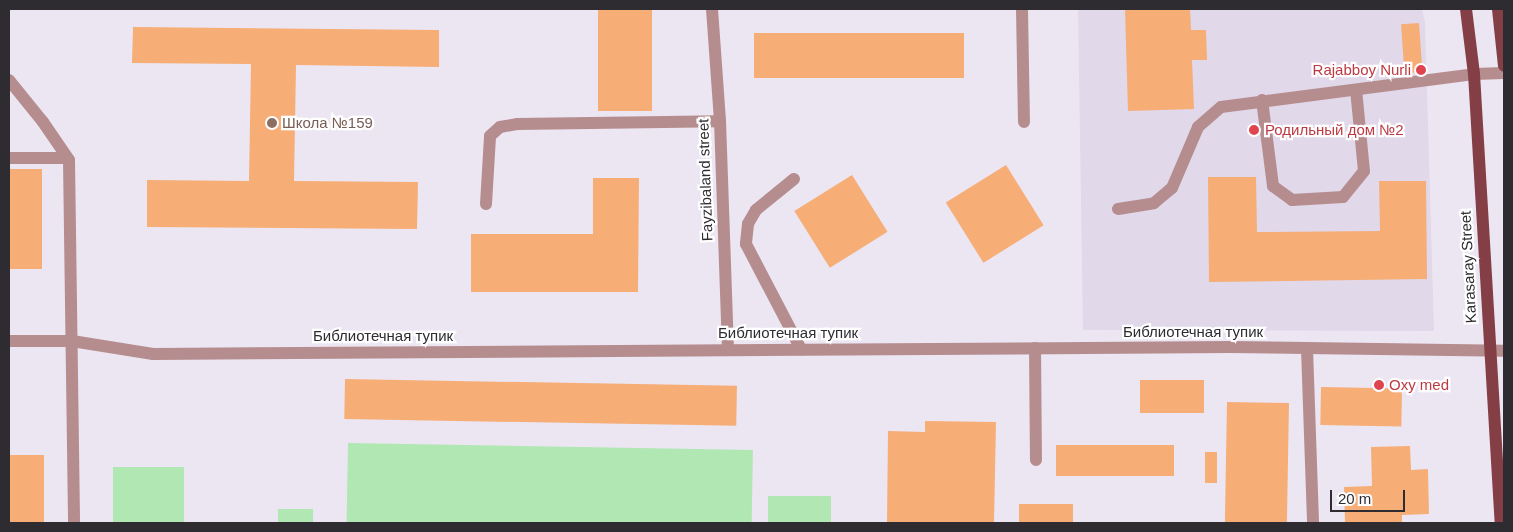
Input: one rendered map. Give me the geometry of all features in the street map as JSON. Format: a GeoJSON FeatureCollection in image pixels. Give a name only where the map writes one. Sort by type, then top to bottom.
{"type":"FeatureCollection","features":[{"type":"Feature","properties":{"kind":"main road","name":"Karasaray Street"},"geometry":{"type":"LineString","coordinates":[[1466,9],[1474,74],[1489,351],[1501,523]]}},
{"type":"Feature","properties":{"kind":"main road"},"geometry":{"type":"LineString","coordinates":[[1498,9],[1504,66]]}},
{"type":"Feature","properties":{"kind":"street","name":"Fayzibaland street"},"geometry":{"type":"LineString","coordinates":[[712,9],[720,121],[728,350]]}},
{"type":"Feature","properties":{"kind":"street"},"geometry":{"type":"LineString","coordinates":[[1022,9],[1024,122]]}},
{"type":"Feature","properties":{"kind":"street"},"geometry":{"type":"LineString","coordinates":[[1118,209],[1154,203],[1172,188],[1198,127],[1221,107],[1262,100],[1504,72]]}},
{"type":"Feature","properties":{"kind":"street"},"geometry":{"type":"LineString","coordinates":[[9,80],[44,122],[69,160],[74,523]]}},
{"type":"Feature","properties":{"kind":"street"},"geometry":{"type":"LineString","coordinates":[[1262,100],[1273,186],[1292,200],[1343,197],[1364,171],[1356,90]]}},
{"type":"Feature","properties":{"kind":"street"},"geometry":{"type":"LineString","coordinates":[[486,204],[490,136],[500,127],[517,124],[720,121]]}},
{"type":"Feature","properties":{"kind":"street"},"geometry":{"type":"LineString","coordinates":[[9,158],[67,158]]}},
{"type":"Feature","properties":{"kind":"street"},"geometry":{"type":"LineString","coordinates":[[794,179],[756,210],[748,224],[746,244],[802,349]]}},
{"type":"Feature","properties":{"kind":"street","name":"Библиотечная тупик"},"geometry":{"type":"LineString","coordinates":[[9,341],[72,341],[153,354],[1035,348],[1504,351]]}},
{"type":"Feature","properties":{"kind":"street"},"geometry":{"type":"LineString","coordinates":[[1035,348],[1036,460]]}},
{"type":"Feature","properties":{"kind":"street"},"geometry":{"type":"LineString","coordinates":[[1307,349],[1313,523]]}},
{"type":"Feature","properties":{"kind":"shaded area","name":"Родильный дом №2"},"geometry":{"type":"Polygon","coordinates":[[[1078,9],[1422,9],[1425,22],[1434,331],[1083,330],[1078,9]]]}},
{"type":"Feature","properties":{"kind":"green space"},"geometry":{"type":"Polygon","coordinates":[[[348,443],[753,450],[752,523],[347,523],[348,443]]]}},
{"type":"Feature","properties":{"kind":"green space"},"geometry":{"type":"Polygon","coordinates":[[[113,467],[184,467],[184,523],[113,523],[113,467]]]}},
{"type":"Feature","properties":{"kind":"green space"},"geometry":{"type":"Polygon","coordinates":[[[768,496],[831,496],[831,523],[768,523],[768,496]]]}},
{"type":"Feature","properties":{"kind":"green space"},"geometry":{"type":"Polygon","coordinates":[[[278,509],[313,509],[313,523],[278,523],[278,509]]]}},
{"type":"Feature","properties":{"kind":"building"},"geometry":{"type":"Polygon","coordinates":[[[598,9],[652,9],[652,111],[598,111],[598,9]]]}},
{"type":"Feature","properties":{"kind":"building"},"geometry":{"type":"Polygon","coordinates":[[[1125,9],[1190,9],[1191,30],[1206,30],[1207,60],[1192,60],[1194,109],[1128,111],[1125,9]]]}},
{"type":"Feature","properties":{"kind":"building"},"geometry":{"type":"Polygon","coordinates":[[[1419,23],[1422,72],[1404,73],[1401,24],[1419,23]]]}},
{"type":"Feature","properties":{"kind":"building","name":"Школа №159"},"geometry":{"type":"Polygon","coordinates":[[[133,27],[439,30],[439,67],[296,65],[294,181],[418,182],[417,229],[147,227],[147,180],[249,181],[251,64],[132,63],[133,27]]]}},
{"type":"Feature","properties":{"kind":"building"},"geometry":{"type":"Polygon","coordinates":[[[754,33],[964,33],[964,78],[754,78],[754,33]]]}},
{"type":"Feature","properties":{"kind":"building"},"geometry":{"type":"Polygon","coordinates":[[[1006,165],[1044,225],[983,263],[946,203],[1006,165]]]}},
{"type":"Feature","properties":{"kind":"building"},"geometry":{"type":"Polygon","coordinates":[[[9,169],[42,169],[42,269],[9,269],[9,169]]]}},
{"type":"Feature","properties":{"kind":"building"},"geometry":{"type":"Polygon","coordinates":[[[852,175],[888,232],[830,268],[794,211],[852,175]]]}},
{"type":"Feature","properties":{"kind":"building"},"geometry":{"type":"Polygon","coordinates":[[[1208,177],[1256,177],[1257,232],[1380,231],[1379,181],[1426,181],[1427,279],[1209,282],[1208,177]]]}},
{"type":"Feature","properties":{"kind":"building"},"geometry":{"type":"Polygon","coordinates":[[[593,178],[639,178],[638,292],[471,292],[471,234],[593,234],[593,178]]]}},
{"type":"Feature","properties":{"kind":"building"},"geometry":{"type":"Polygon","coordinates":[[[345,379],[737,386],[736,426],[344,419],[345,379]]]}},
{"type":"Feature","properties":{"kind":"building"},"geometry":{"type":"Polygon","coordinates":[[[1140,380],[1204,380],[1204,413],[1140,413],[1140,380]]]}},
{"type":"Feature","properties":{"kind":"building"},"geometry":{"type":"Polygon","coordinates":[[[1321,387],[1402,388],[1401,426],[1320,425],[1321,387]]]}},
{"type":"Feature","properties":{"kind":"building"},"geometry":{"type":"Polygon","coordinates":[[[1227,402],[1289,403],[1287,523],[1225,523],[1227,402]]]}},
{"type":"Feature","properties":{"kind":"building"},"geometry":{"type":"Polygon","coordinates":[[[925,421],[996,422],[994,523],[887,523],[888,431],[925,432],[925,421]]]}},
{"type":"Feature","properties":{"kind":"building"},"geometry":{"type":"Polygon","coordinates":[[[1056,445],[1174,445],[1174,476],[1056,476],[1056,445]]]}},
{"type":"Feature","properties":{"kind":"building"},"geometry":{"type":"Polygon","coordinates":[[[1410,446],[1411,470],[1428,469],[1429,514],[1402,515],[1402,523],[1345,523],[1344,487],[1372,486],[1371,447],[1410,446]]]}},
{"type":"Feature","properties":{"kind":"building"},"geometry":{"type":"Polygon","coordinates":[[[1205,452],[1217,452],[1217,483],[1205,483],[1205,452]]]}},
{"type":"Feature","properties":{"kind":"building"},"geometry":{"type":"Polygon","coordinates":[[[9,455],[44,455],[44,523],[9,523],[9,455]]]}},
{"type":"Feature","properties":{"kind":"building"},"geometry":{"type":"Polygon","coordinates":[[[1019,504],[1073,504],[1073,523],[1019,523],[1019,504]]]}},
{"type":"Feature","properties":{"kind":"place","name":"Rajabboy Nurli"},"geometry":{"type":"Point","coordinates":[1421,70]}},
{"type":"Feature","properties":{"kind":"place","name":"Школа №159"},"geometry":{"type":"Point","coordinates":[272,123]}},
{"type":"Feature","properties":{"kind":"place","name":"Родильный дом №2"},"geometry":{"type":"Point","coordinates":[1254,130]}},
{"type":"Feature","properties":{"kind":"place","name":"Oxy med"},"geometry":{"type":"Point","coordinates":[1379,385]}}]}
